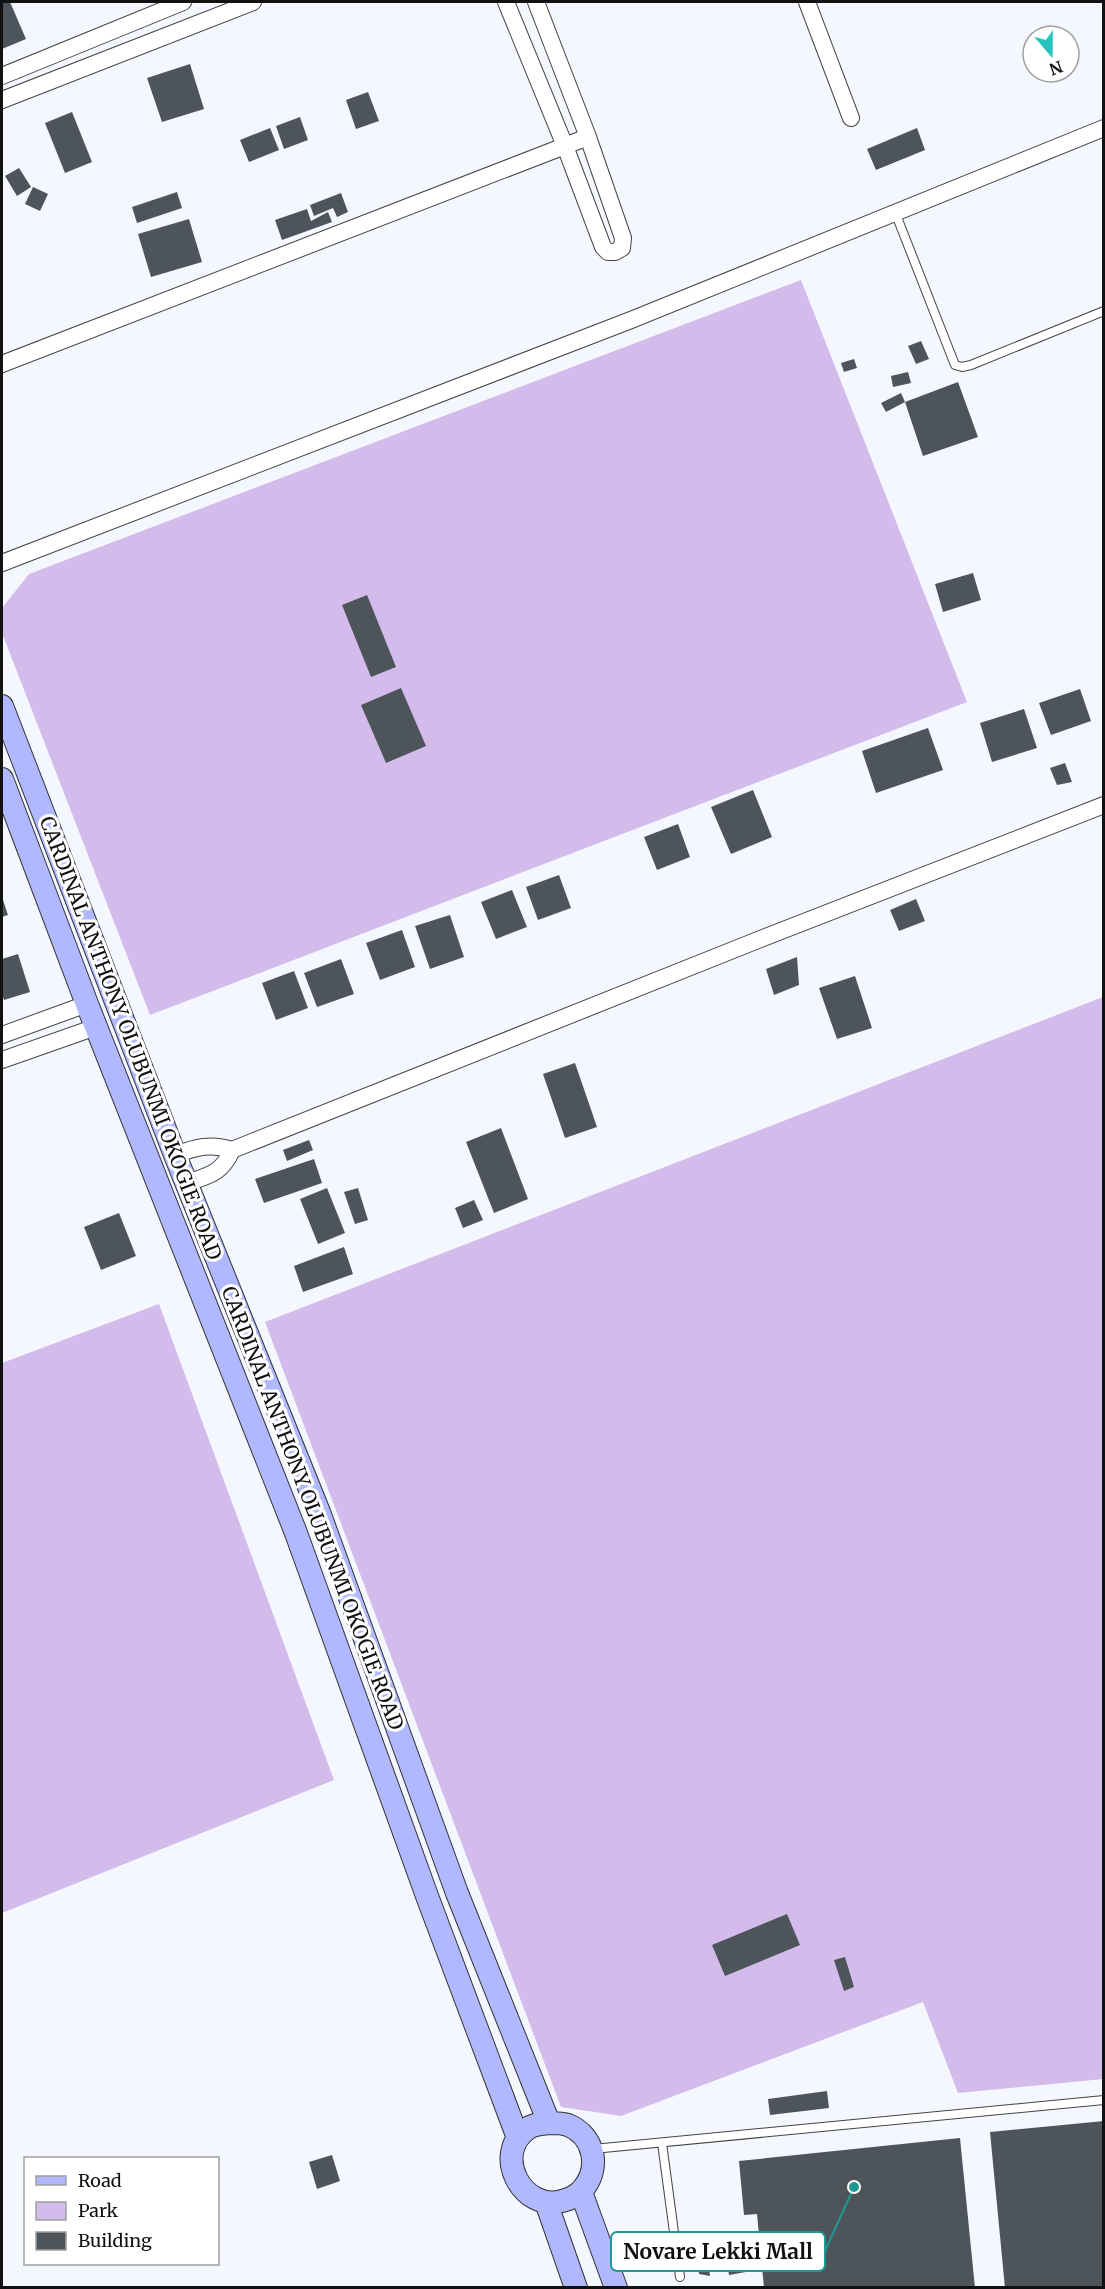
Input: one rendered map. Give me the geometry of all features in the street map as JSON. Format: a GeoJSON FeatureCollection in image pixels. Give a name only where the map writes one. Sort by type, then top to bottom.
{"type":"FeatureCollection","features":[{"type":"Feature","properties":{"kind":"street"},"geometry":{"type":"LineString","coordinates":[[2,76],[183,2]]}},
{"type":"Feature","properties":{"kind":"street"},"geometry":{"type":"LineString","coordinates":[[2,100],[229,6],[253,2]]}},
{"type":"Feature","properties":{"kind":"street"},"geometry":{"type":"LineString","coordinates":[[506,2],[603,246],[608,252],[615,252],[622,248],[623,238],[588,137],[536,2]]}},
{"type":"Feature","properties":{"kind":"street"},"geometry":{"type":"LineString","coordinates":[[807,2],[851,118]]}},
{"type":"Feature","properties":{"kind":"street"},"geometry":{"type":"LineString","coordinates":[[2,563],[631,320],[1104,128]]}},
{"type":"Feature","properties":{"kind":"street"},"geometry":{"type":"LineString","coordinates":[[2,364],[588,137]]}},
{"type":"Feature","properties":{"kind":"street","name":"CARDINAL ANTHONY OLUBUNMI OKOGIE ROAD"},"geometry":{"type":"LineString","coordinates":[[2,706],[176,1155],[319,1512],[457,1893],[549,2123]]}},
{"type":"Feature","properties":{"kind":"street","name":"CARDINAL ANTHONY OLUBUNMI OKOGIE ROAD"},"geometry":{"type":"LineString","coordinates":[[2,779],[87,1004],[296,1533],[427,1896],[518,2138]]}},
{"type":"Feature","properties":{"kind":"street"},"geometry":{"type":"LineString","coordinates":[[176,1155],[198,1146],[216,1145],[232,1150],[1104,805]]}},
{"type":"Feature","properties":{"kind":"street"},"geometry":{"type":"LineString","coordinates":[[2,1035],[87,1004]]}},
{"type":"Feature","properties":{"kind":"street"},"geometry":{"type":"LineString","coordinates":[[2,1060],[96,1027]]}},
{"type":"Feature","properties":{"kind":"street"},"geometry":{"type":"LineString","coordinates":[[188,1183],[211,1175],[225,1166],[232,1150]]}},
{"type":"Feature","properties":{"kind":"street"},"geometry":{"type":"LineString","coordinates":[[549,2123],[567,2125],[582,2134],[591,2149],[594,2165],[590,2180],[581,2192],[570,2199],[556,2203],[531,2196],[519,2185],[512,2170],[512,2153],[518,2138],[527,2128],[549,2123]]}},
{"type":"Feature","properties":{"kind":"street"},"geometry":{"type":"LineString","coordinates":[[581,2192],[616,2288]]}},
{"type":"Feature","properties":{"kind":"street"},"geometry":{"type":"LineString","coordinates":[[546,2202],[576,2288]]}},
{"type":"Feature","properties":{"kind":"lane"},"geometry":{"type":"LineString","coordinates":[[895,211],[955,365],[962,367],[970,365],[1104,311]]}},
{"type":"Feature","properties":{"kind":"lane"},"geometry":{"type":"LineString","coordinates":[[591,2149],[1104,2100]]}},
{"type":"Feature","properties":{"kind":"lane"},"geometry":{"type":"LineString","coordinates":[[662,2143],[680,2277]]}},
{"type":"Feature","properties":{"kind":"green space"},"geometry":{"type":"Polygon","coordinates":[[[801,280],[967,702],[150,1015],[2,633],[2,608],[29,574],[801,280]]]}},
{"type":"Feature","properties":{"kind":"green space"},"geometry":{"type":"Polygon","coordinates":[[[1103,997],[1103,2079],[958,2093],[923,2002],[621,2116],[561,2107],[265,1322],[1103,997]]]}},
{"type":"Feature","properties":{"kind":"green space"},"geometry":{"type":"Polygon","coordinates":[[[159,1304],[334,1780],[2,1913],[2,1363],[159,1304]]]}},
{"type":"Feature","properties":{"kind":"building"},"geometry":{"type":"Polygon","coordinates":[[[2,2],[10,2],[26,39],[2,49],[2,2]]]}},
{"type":"Feature","properties":{"kind":"building"},"geometry":{"type":"Polygon","coordinates":[[[190,64],[204,109],[162,122],[147,78],[190,64]]]}},
{"type":"Feature","properties":{"kind":"building"},"geometry":{"type":"Polygon","coordinates":[[[368,92],[379,121],[356,129],[346,100],[368,92]]]}},
{"type":"Feature","properties":{"kind":"building"},"geometry":{"type":"Polygon","coordinates":[[[72,112],[92,162],[65,173],[45,123],[72,112]]]}},
{"type":"Feature","properties":{"kind":"building"},"geometry":{"type":"Polygon","coordinates":[[[300,117],[308,140],[284,149],[276,126],[300,117]]]}},
{"type":"Feature","properties":{"kind":"building"},"geometry":{"type":"Polygon","coordinates":[[[270,128],[279,150],[249,162],[240,140],[270,128]]]}},
{"type":"Feature","properties":{"kind":"building"},"geometry":{"type":"Polygon","coordinates":[[[917,128],[925,150],[876,170],[867,149],[917,128]]]}},
{"type":"Feature","properties":{"kind":"building"},"geometry":{"type":"Polygon","coordinates":[[[19,168],[31,187],[17,196],[5,176],[19,168]]]}},
{"type":"Feature","properties":{"kind":"building"},"geometry":{"type":"Polygon","coordinates":[[[33,187],[48,194],[40,211],[25,204],[33,187]]]}},
{"type":"Feature","properties":{"kind":"building"},"geometry":{"type":"Polygon","coordinates":[[[177,192],[182,208],[137,223],[132,207],[177,192]]]}},
{"type":"Feature","properties":{"kind":"building"},"geometry":{"type":"Polygon","coordinates":[[[341,193],[348,212],[337,217],[333,208],[314,216],[310,205],[341,193]]]}},
{"type":"Feature","properties":{"kind":"building"},"geometry":{"type":"Polygon","coordinates":[[[307,209],[311,221],[328,212],[332,222],[282,240],[275,220],[307,209]]]}},
{"type":"Feature","properties":{"kind":"building"},"geometry":{"type":"Polygon","coordinates":[[[189,219],[202,262],[151,277],[138,234],[189,219]]]}},
{"type":"Feature","properties":{"kind":"building"},"geometry":{"type":"Polygon","coordinates":[[[921,341],[929,359],[916,364],[908,346],[921,341]]]}},
{"type":"Feature","properties":{"kind":"building"},"geometry":{"type":"Polygon","coordinates":[[[854,359],[857,368],[844,372],[841,363],[854,359]]]}},
{"type":"Feature","properties":{"kind":"building"},"geometry":{"type":"Polygon","coordinates":[[[908,372],[911,383],[893,387],[891,376],[908,372]]]}},
{"type":"Feature","properties":{"kind":"building"},"geometry":{"type":"Polygon","coordinates":[[[958,382],[978,437],[923,456],[905,402],[958,382]]]}},
{"type":"Feature","properties":{"kind":"building"},"geometry":{"type":"Polygon","coordinates":[[[901,393],[905,402],[886,412],[881,403],[901,393]]]}},
{"type":"Feature","properties":{"kind":"building"},"geometry":{"type":"Polygon","coordinates":[[[973,573],[981,600],[943,612],[935,584],[973,573]]]}},
{"type":"Feature","properties":{"kind":"building"},"geometry":{"type":"Polygon","coordinates":[[[367,595],[396,667],[371,677],[342,605],[367,595]]]}},
{"type":"Feature","properties":{"kind":"building"},"geometry":{"type":"Polygon","coordinates":[[[401,688],[426,746],[386,763],[361,705],[401,688]]]}},
{"type":"Feature","properties":{"kind":"building"},"geometry":{"type":"Polygon","coordinates":[[[1080,689],[1091,721],[1051,735],[1039,703],[1080,689]]]}},
{"type":"Feature","properties":{"kind":"building"},"geometry":{"type":"Polygon","coordinates":[[[1024,709],[1037,748],[992,762],[980,723],[1024,709]]]}},
{"type":"Feature","properties":{"kind":"building"},"geometry":{"type":"Polygon","coordinates":[[[928,728],[943,770],[876,793],[862,751],[928,728]]]}},
{"type":"Feature","properties":{"kind":"building"},"geometry":{"type":"Polygon","coordinates":[[[1065,763],[1072,782],[1057,785],[1050,768],[1065,763]]]}},
{"type":"Feature","properties":{"kind":"building"},"geometry":{"type":"Polygon","coordinates":[[[753,790],[772,837],[731,854],[711,807],[753,790]]]}},
{"type":"Feature","properties":{"kind":"building"},"geometry":{"type":"Polygon","coordinates":[[[678,824],[690,857],[657,870],[644,837],[678,824]]]}},
{"type":"Feature","properties":{"kind":"building"},"geometry":{"type":"Polygon","coordinates":[[[559,875],[571,908],[538,920],[526,887],[559,875]]]}},
{"type":"Feature","properties":{"kind":"building"},"geometry":{"type":"Polygon","coordinates":[[[512,890],[527,927],[496,939],[481,902],[512,890]]]}},
{"type":"Feature","properties":{"kind":"building"},"geometry":{"type":"Polygon","coordinates":[[[2,897],[8,915],[2,917],[2,897]]]}},
{"type":"Feature","properties":{"kind":"building"},"geometry":{"type":"Polygon","coordinates":[[[916,899],[925,921],[899,931],[890,910],[916,899]]]}},
{"type":"Feature","properties":{"kind":"building"},"geometry":{"type":"Polygon","coordinates":[[[450,915],[464,957],[430,969],[415,926],[450,915]]]}},
{"type":"Feature","properties":{"kind":"building"},"geometry":{"type":"Polygon","coordinates":[[[402,930],[415,967],[380,980],[366,943],[402,930]]]}},
{"type":"Feature","properties":{"kind":"building"},"geometry":{"type":"Polygon","coordinates":[[[18,954],[30,992],[4,1000],[2,959],[18,954]]]}},
{"type":"Feature","properties":{"kind":"building"},"geometry":{"type":"Polygon","coordinates":[[[797,957],[799,985],[774,995],[766,969],[797,957]]]}},
{"type":"Feature","properties":{"kind":"building"},"geometry":{"type":"Polygon","coordinates":[[[341,959],[354,994],[317,1007],[304,973],[341,959]]]}},
{"type":"Feature","properties":{"kind":"building"},"geometry":{"type":"Polygon","coordinates":[[[294,971],[308,1008],[276,1020],[262,983],[294,971]]]}},
{"type":"Feature","properties":{"kind":"building"},"geometry":{"type":"Polygon","coordinates":[[[855,976],[872,1028],[837,1039],[819,988],[855,976]]]}},
{"type":"Feature","properties":{"kind":"building"},"geometry":{"type":"Polygon","coordinates":[[[575,1063],[597,1127],[565,1138],[543,1074],[575,1063]]]}},
{"type":"Feature","properties":{"kind":"building"},"geometry":{"type":"Polygon","coordinates":[[[501,1128],[528,1199],[494,1213],[466,1142],[501,1128]]]}},
{"type":"Feature","properties":{"kind":"building"},"geometry":{"type":"Polygon","coordinates":[[[309,1140],[313,1150],[287,1161],[283,1150],[309,1140]]]}},
{"type":"Feature","properties":{"kind":"building"},"geometry":{"type":"Polygon","coordinates":[[[314,1159],[322,1183],[264,1203],[255,1179],[314,1159]]]}},
{"type":"Feature","properties":{"kind":"building"},"geometry":{"type":"Polygon","coordinates":[[[327,1188],[345,1233],[318,1244],[300,1199],[327,1188]]]}},
{"type":"Feature","properties":{"kind":"building"},"geometry":{"type":"Polygon","coordinates":[[[358,1188],[368,1220],[355,1224],[344,1192],[358,1188]]]}},
{"type":"Feature","properties":{"kind":"building"},"geometry":{"type":"Polygon","coordinates":[[[474,1200],[483,1220],[463,1228],[455,1208],[474,1200]]]}},
{"type":"Feature","properties":{"kind":"building"},"geometry":{"type":"Polygon","coordinates":[[[119,1213],[136,1256],[101,1270],[84,1227],[119,1213]]]}},
{"type":"Feature","properties":{"kind":"building"},"geometry":{"type":"Polygon","coordinates":[[[344,1247],[353,1274],[303,1292],[294,1266],[344,1247]]]}},
{"type":"Feature","properties":{"kind":"building"},"geometry":{"type":"Polygon","coordinates":[[[787,1914],[800,1945],[725,1976],[712,1945],[787,1914]]]}},
{"type":"Feature","properties":{"kind":"building"},"geometry":{"type":"Polygon","coordinates":[[[845,1957],[854,1987],[844,1991],[834,1960],[845,1957]]]}},
{"type":"Feature","properties":{"kind":"building"},"geometry":{"type":"Polygon","coordinates":[[[827,2091],[829,2108],[770,2115],[768,2099],[827,2091]]]}},
{"type":"Feature","properties":{"kind":"building"},"geometry":{"type":"Polygon","coordinates":[[[1104,2121],[1104,2288],[1005,2288],[990,2132],[1104,2121]]]}},
{"type":"Feature","properties":{"kind":"building"},"geometry":{"type":"Polygon","coordinates":[[[960,2138],[975,2288],[764,2288],[757,2214],[744,2215],[739,2161],[960,2138]]]}},
{"type":"Feature","properties":{"kind":"building"},"geometry":{"type":"Polygon","coordinates":[[[332,2155],[340,2181],[317,2189],[309,2162],[332,2155]]]}},
{"type":"Feature","properties":{"kind":"building"},"geometry":{"type":"Polygon","coordinates":[[[706,2241],[710,2276],[699,2274],[696,2242],[706,2241]]]}},
{"type":"Feature","properties":{"kind":"building"},"geometry":{"type":"Polygon","coordinates":[[[753,2247],[757,2270],[729,2275],[725,2252],[753,2247]]]}},
{"type":"Feature","properties":{"kind":"place","name":"Novare Lekki Mall"},"geometry":{"type":"Point","coordinates":[854,2187]}}]}
